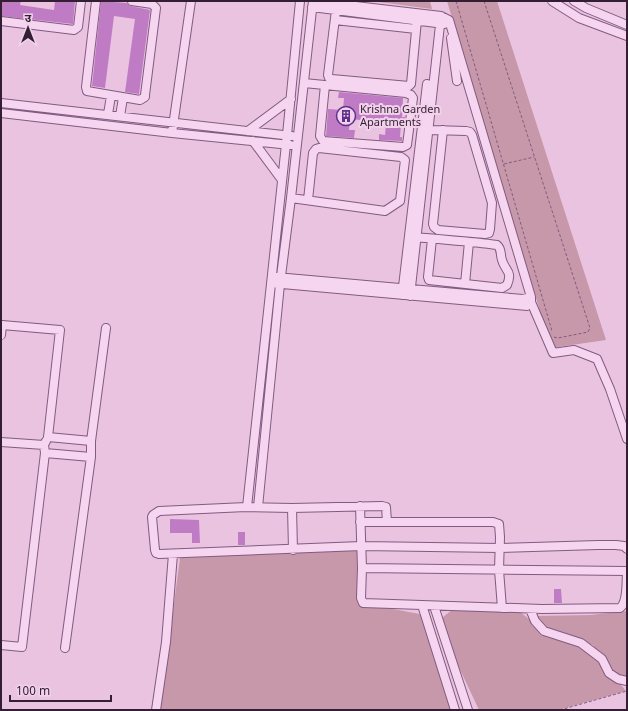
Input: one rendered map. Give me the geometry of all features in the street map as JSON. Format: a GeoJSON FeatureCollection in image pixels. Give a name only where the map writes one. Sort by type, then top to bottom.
{"type":"FeatureCollection","features":[{"type":"Feature","properties":{"kind":"street"},"geometry":{"type":"LineString","coordinates":[[1,21],[74,30],[78,27],[81,1]]}},
{"type":"Feature","properties":{"kind":"street"},"geometry":{"type":"LineString","coordinates":[[96,1],[86,89],[89,92],[140,100],[145,97],[156,11],[152,4],[132,1]]}},
{"type":"Feature","properties":{"kind":"street"},"geometry":{"type":"LineString","coordinates":[[172,134],[191,1]]}},
{"type":"Feature","properties":{"kind":"street"},"geometry":{"type":"LineString","coordinates":[[247,507],[300,1]]}},
{"type":"Feature","properties":{"kind":"street"},"geometry":{"type":"LineString","coordinates":[[552,1],[579,18],[627,36]]}},
{"type":"Feature","properties":{"kind":"street"},"geometry":{"type":"LineString","coordinates":[[579,2],[599,14],[627,25]]}},
{"type":"Feature","properties":{"kind":"street"},"geometry":{"type":"LineString","coordinates":[[312,3],[336,10],[417,20],[438,20],[447,18],[451,23],[531,300],[553,353],[574,350],[597,359],[610,389],[627,439]]}},
{"type":"Feature","properties":{"kind":"street"},"geometry":{"type":"LineString","coordinates":[[312,3],[438,20],[449,26],[457,81]]}},
{"type":"Feature","properties":{"kind":"street"},"geometry":{"type":"LineString","coordinates":[[258,507],[281,281],[312,3]]}},
{"type":"Feature","properties":{"kind":"street"},"geometry":{"type":"LineString","coordinates":[[336,10],[328,75],[329,78],[340,80],[409,86],[411,84],[417,20]]}},
{"type":"Feature","properties":{"kind":"street"},"geometry":{"type":"LineString","coordinates":[[595,24],[599,14]]}},
{"type":"Feature","properties":{"kind":"street"},"geometry":{"type":"LineString","coordinates":[[335,20],[416,29]]}},
{"type":"Feature","properties":{"kind":"street"},"geometry":{"type":"LineString","coordinates":[[406,293],[426,97],[438,20]]}},
{"type":"Feature","properties":{"kind":"street"},"geometry":{"type":"LineString","coordinates":[[406,293],[416,237],[438,20]]}},
{"type":"Feature","properties":{"kind":"street"},"geometry":{"type":"LineString","coordinates":[[304,83],[406,93],[426,97]]}},
{"type":"Feature","properties":{"kind":"street"},"geometry":{"type":"LineString","coordinates":[[325,85],[320,136],[323,141],[405,147],[408,142],[413,98],[412,95]]}},
{"type":"Feature","properties":{"kind":"street"},"geometry":{"type":"LineString","coordinates":[[108,114],[110,96]]}},
{"type":"Feature","properties":{"kind":"street"},"geometry":{"type":"LineString","coordinates":[[120,116],[123,98]]}},
{"type":"Feature","properties":{"kind":"street"},"geometry":{"type":"LineString","coordinates":[[248,131],[291,98]]}},
{"type":"Feature","properties":{"kind":"street"},"geometry":{"type":"LineString","coordinates":[[1,103],[108,114],[298,137]]}},
{"type":"Feature","properties":{"kind":"street"},"geometry":{"type":"LineString","coordinates":[[1,113],[172,134],[297,146]]}},
{"type":"Feature","properties":{"kind":"street"},"geometry":{"type":"LineString","coordinates":[[428,130],[443,130],[466,131],[470,132],[472,135],[492,203],[489,233],[485,234],[438,230],[434,227],[433,224],[443,130]]}},
{"type":"Feature","properties":{"kind":"street"},"geometry":{"type":"LineString","coordinates":[[253,141],[282,180]]}},
{"type":"Feature","properties":{"kind":"street"},"geometry":{"type":"LineString","coordinates":[[291,198],[382,211],[387,210],[400,201],[405,160],[401,157],[319,148],[316,149],[313,153],[308,200]]}},
{"type":"Feature","properties":{"kind":"street"},"geometry":{"type":"LineString","coordinates":[[416,237],[493,244],[500,247],[502,262],[509,273],[507,285],[502,288],[429,280],[428,277],[432,239]]}},
{"type":"Feature","properties":{"kind":"street"},"geometry":{"type":"LineString","coordinates":[[464,284],[469,242]]}},
{"type":"Feature","properties":{"kind":"street"},"geometry":{"type":"LineString","coordinates":[[271,280],[406,293],[531,300]]}},
{"type":"Feature","properties":{"kind":"street"},"geometry":{"type":"LineString","coordinates":[[1,335],[2,325],[60,330],[48,437],[44,449],[22,647],[1,645]]}},
{"type":"Feature","properties":{"kind":"street"},"geometry":{"type":"LineString","coordinates":[[65,648],[91,457],[91,441],[106,328]]}},
{"type":"Feature","properties":{"kind":"street"},"geometry":{"type":"LineString","coordinates":[[48,437],[91,441]]}},
{"type":"Feature","properties":{"kind":"street"},"geometry":{"type":"LineString","coordinates":[[1,442],[91,457]]}},
{"type":"Feature","properties":{"kind":"street"},"geometry":{"type":"LineString","coordinates":[[360,506],[362,568],[361,598],[363,603],[530,609],[620,608],[624,606],[627,581],[627,572],[362,568]]}},
{"type":"Feature","properties":{"kind":"street"},"geometry":{"type":"LineString","coordinates":[[387,522],[386,507],[384,506],[292,508],[247,507],[159,511],[152,517],[156,553],[159,554],[293,550],[361,546],[500,548],[598,544],[624,546],[627,549]]}},
{"type":"Feature","properties":{"kind":"street"},"geometry":{"type":"LineString","coordinates":[[292,508],[293,550]]}},
{"type":"Feature","properties":{"kind":"street"},"geometry":{"type":"LineString","coordinates":[[360,522],[497,522],[500,526],[499,570],[502,608]]}},
{"type":"Feature","properties":{"kind":"street"},"geometry":{"type":"LineString","coordinates":[[156,710],[166,642],[173,554]]}},
{"type":"Feature","properties":{"kind":"street"},"geometry":{"type":"LineString","coordinates":[[422,605],[455,710]]}},
{"type":"Feature","properties":{"kind":"street"},"geometry":{"type":"LineString","coordinates":[[434,606],[468,710]]}},
{"type":"Feature","properties":{"kind":"street"},"geometry":{"type":"LineString","coordinates":[[530,609],[535,621],[544,631],[581,643],[602,659],[610,673],[618,679],[627,681]]}},
{"type":"Feature","properties":{"kind":"path"},"geometry":{"type":"LineString","coordinates":[[456,1],[554,337],[558,338],[588,332],[590,328],[484,1]]}},
{"type":"Feature","properties":{"kind":"path"},"geometry":{"type":"LineString","coordinates":[[503,164],[535,157]]}},
{"type":"Feature","properties":{"kind":"path"},"geometry":{"type":"LineString","coordinates":[[560,710],[627,691]]}},
{"type":"Feature","properties":{"kind":"shaded area"},"geometry":{"type":"Polygon","coordinates":[[[371,1],[430,1],[432,9],[371,1]]]}},
{"type":"Feature","properties":{"kind":"shaded area"},"geometry":{"type":"Polygon","coordinates":[[[447,1],[497,1],[606,340],[551,348],[447,1]]]}},
{"type":"Feature","properties":{"kind":"shaded area"},"geometry":{"type":"Polygon","coordinates":[[[361,546],[366,604],[425,615],[455,710],[160,710],[180,558],[361,546]]]}},
{"type":"Feature","properties":{"kind":"shaded area"},"geometry":{"type":"Polygon","coordinates":[[[457,606],[515,608],[544,631],[594,652],[604,664],[593,645],[554,635],[533,616],[590,615],[627,611],[627,681],[607,668],[626,691],[558,710],[479,710],[438,621],[457,606]]]}},
{"type":"Feature","properties":{"kind":"building"},"geometry":{"type":"Polygon","coordinates":[[[1,1],[21,1],[20,5],[54,10],[55,1],[75,1],[73,24],[1,16],[1,1]]]}},
{"type":"Feature","properties":{"kind":"building"},"geometry":{"type":"Polygon","coordinates":[[[101,1],[127,3],[131,6],[150,10],[139,94],[125,92],[135,19],[114,16],[105,88],[92,86],[101,1]]]}},
{"type":"Feature","properties":{"kind":"building"},"geometry":{"type":"Polygon","coordinates":[[[339,92],[403,98],[402,117],[405,117],[404,124],[401,124],[400,137],[402,137],[402,141],[379,140],[379,134],[385,135],[386,124],[350,119],[349,130],[355,130],[354,138],[326,136],[328,109],[343,110],[344,98],[338,98],[339,92]]]}},
{"type":"Feature","properties":{"kind":"building"},"geometry":{"type":"Polygon","coordinates":[[[170,519],[199,520],[200,543],[192,543],[192,533],[170,533],[170,519]]]}},
{"type":"Feature","properties":{"kind":"building"},"geometry":{"type":"Polygon","coordinates":[[[238,532],[245,532],[245,545],[238,545],[238,532]]]}},
{"type":"Feature","properties":{"kind":"building"},"geometry":{"type":"Polygon","coordinates":[[[554,589],[561,589],[562,603],[554,603],[554,589]]]}},
{"type":"Feature","properties":{"kind":"place","name":"Krishna Garden Apartments"},"geometry":{"type":"Point","coordinates":[346,116]}}]}
